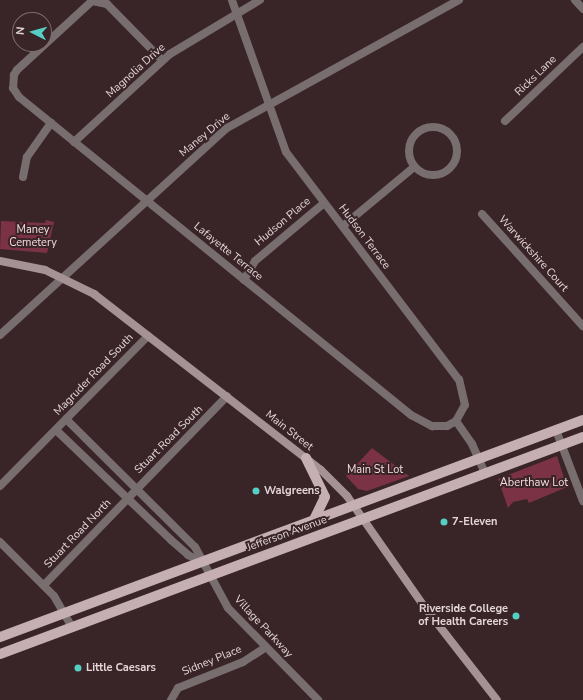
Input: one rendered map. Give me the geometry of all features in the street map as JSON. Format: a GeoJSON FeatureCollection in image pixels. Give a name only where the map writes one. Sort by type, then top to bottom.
{"type":"FeatureCollection","features":[{"type":"Feature","properties":{"kind":"main road","name":"Main Street"},"geometry":{"type":"LineString","coordinates":[[0,261],[31,266],[63,277],[94,294],[306,458],[341,490],[354,505],[423,605],[497,700]]}},
{"type":"Feature","properties":{"kind":"main road","name":"Jefferson Avenue"},"geometry":{"type":"LineString","coordinates":[[0,637],[583,420]]}},
{"type":"Feature","properties":{"kind":"main road","name":"Jefferson Avenue"},"geometry":{"type":"LineString","coordinates":[[0,654],[583,437]]}},
{"type":"Feature","properties":{"kind":"main road"},"geometry":{"type":"LineString","coordinates":[[306,458],[325,497],[314,520]]}},
{"type":"Feature","properties":{"kind":"street","name":"Lafayette Terrace"},"geometry":{"type":"LineString","coordinates":[[162,60],[107,4],[97,0],[86,4],[21,67],[12,82],[16,93],[51,123],[411,415],[432,426],[447,426],[456,421]]}},
{"type":"Feature","properties":{"kind":"street","name":"Hudson Terrace"},"geometry":{"type":"LineString","coordinates":[[232,0],[286,152],[459,380],[465,405],[456,421]]}},
{"type":"Feature","properties":{"kind":"street","name":"Magnolia Drive"},"geometry":{"type":"LineString","coordinates":[[74,142],[162,60],[260,0]]}},
{"type":"Feature","properties":{"kind":"street","name":"Maney Drive"},"geometry":{"type":"LineString","coordinates":[[0,335],[210,142],[268,104],[459,0]]}},
{"type":"Feature","properties":{"kind":"street"},"geometry":{"type":"LineString","coordinates":[[575,0],[583,9]]}},
{"type":"Feature","properties":{"kind":"street","name":"Ricks Lane"},"geometry":{"type":"LineString","coordinates":[[505,121],[583,47]]}},
{"type":"Feature","properties":{"kind":"street"},"geometry":{"type":"LineString","coordinates":[[23,177],[27,157],[51,123]]}},
{"type":"Feature","properties":{"kind":"street"},"geometry":{"type":"LineString","coordinates":[[433,127],[450,134],[457,150],[451,168],[434,175],[426,174],[414,166],[408,149],[417,132],[433,127]]}},
{"type":"Feature","properties":{"kind":"street"},"geometry":{"type":"LineString","coordinates":[[342,226],[414,166]]}},
{"type":"Feature","properties":{"kind":"street","name":"Hudson Place"},"geometry":{"type":"LineString","coordinates":[[244,280],[255,261],[324,203]]}},
{"type":"Feature","properties":{"kind":"street","name":"Warwickshire Court"},"geometry":{"type":"LineString","coordinates":[[482,214],[583,326]]}},
{"type":"Feature","properties":{"kind":"street","name":"Magruder Road South"},"geometry":{"type":"LineString","coordinates":[[0,486],[148,336]]}},
{"type":"Feature","properties":{"kind":"street","name":"Stuart Road South"},"geometry":{"type":"LineString","coordinates":[[127,499],[227,396]]}},
{"type":"Feature","properties":{"kind":"street","name":"Village Parkway"},"geometry":{"type":"LineString","coordinates":[[66,419],[195,547],[209,576],[228,608],[318,700]]}},
{"type":"Feature","properties":{"kind":"street"},"geometry":{"type":"LineString","coordinates":[[456,421],[479,459],[485,473]]}},
{"type":"Feature","properties":{"kind":"street"},"geometry":{"type":"LineString","coordinates":[[56,430],[152,523],[188,555],[202,562]]}},
{"type":"Feature","properties":{"kind":"street"},"geometry":{"type":"LineString","coordinates":[[556,430],[583,501]]}},
{"type":"Feature","properties":{"kind":"street","name":"Stuart Road North"},"geometry":{"type":"LineString","coordinates":[[44,585],[127,499]]}},
{"type":"Feature","properties":{"kind":"street"},"geometry":{"type":"LineString","coordinates":[[152,523],[162,514]]}},
{"type":"Feature","properties":{"kind":"street"},"geometry":{"type":"LineString","coordinates":[[0,542],[44,585],[65,613],[72,627]]}},
{"type":"Feature","properties":{"kind":"street","name":"Sidney Place"},"geometry":{"type":"LineString","coordinates":[[171,700],[178,688],[239,664],[266,647]]}},
{"type":"Feature","properties":{"kind":"green space","name":"Maney Cemetery"},"geometry":{"type":"Polygon","coordinates":[[[46,220],[54,222],[47,253],[0,249],[1,221],[45,223],[46,220]]]}},
{"type":"Feature","properties":{"kind":"green space","name":"Main St Lot"},"geometry":{"type":"Polygon","coordinates":[[[372,448],[409,476],[367,491],[358,489],[346,476],[372,448]]]}},
{"type":"Feature","properties":{"kind":"green space","name":"Aberthaw Lot"},"geometry":{"type":"Polygon","coordinates":[[[557,456],[567,487],[529,503],[527,499],[513,502],[508,508],[498,479],[557,456]]]}},
{"type":"Feature","properties":{"kind":"place","name":"Walgreens"},"geometry":{"type":"Point","coordinates":[256,491]}},
{"type":"Feature","properties":{"kind":"place","name":"7-Eleven"},"geometry":{"type":"Point","coordinates":[444,522]}},
{"type":"Feature","properties":{"kind":"place","name":"Riverside College of Health Careers"},"geometry":{"type":"Point","coordinates":[516,616]}},
{"type":"Feature","properties":{"kind":"place","name":"Little Caesars"},"geometry":{"type":"Point","coordinates":[78,668]}}]}
